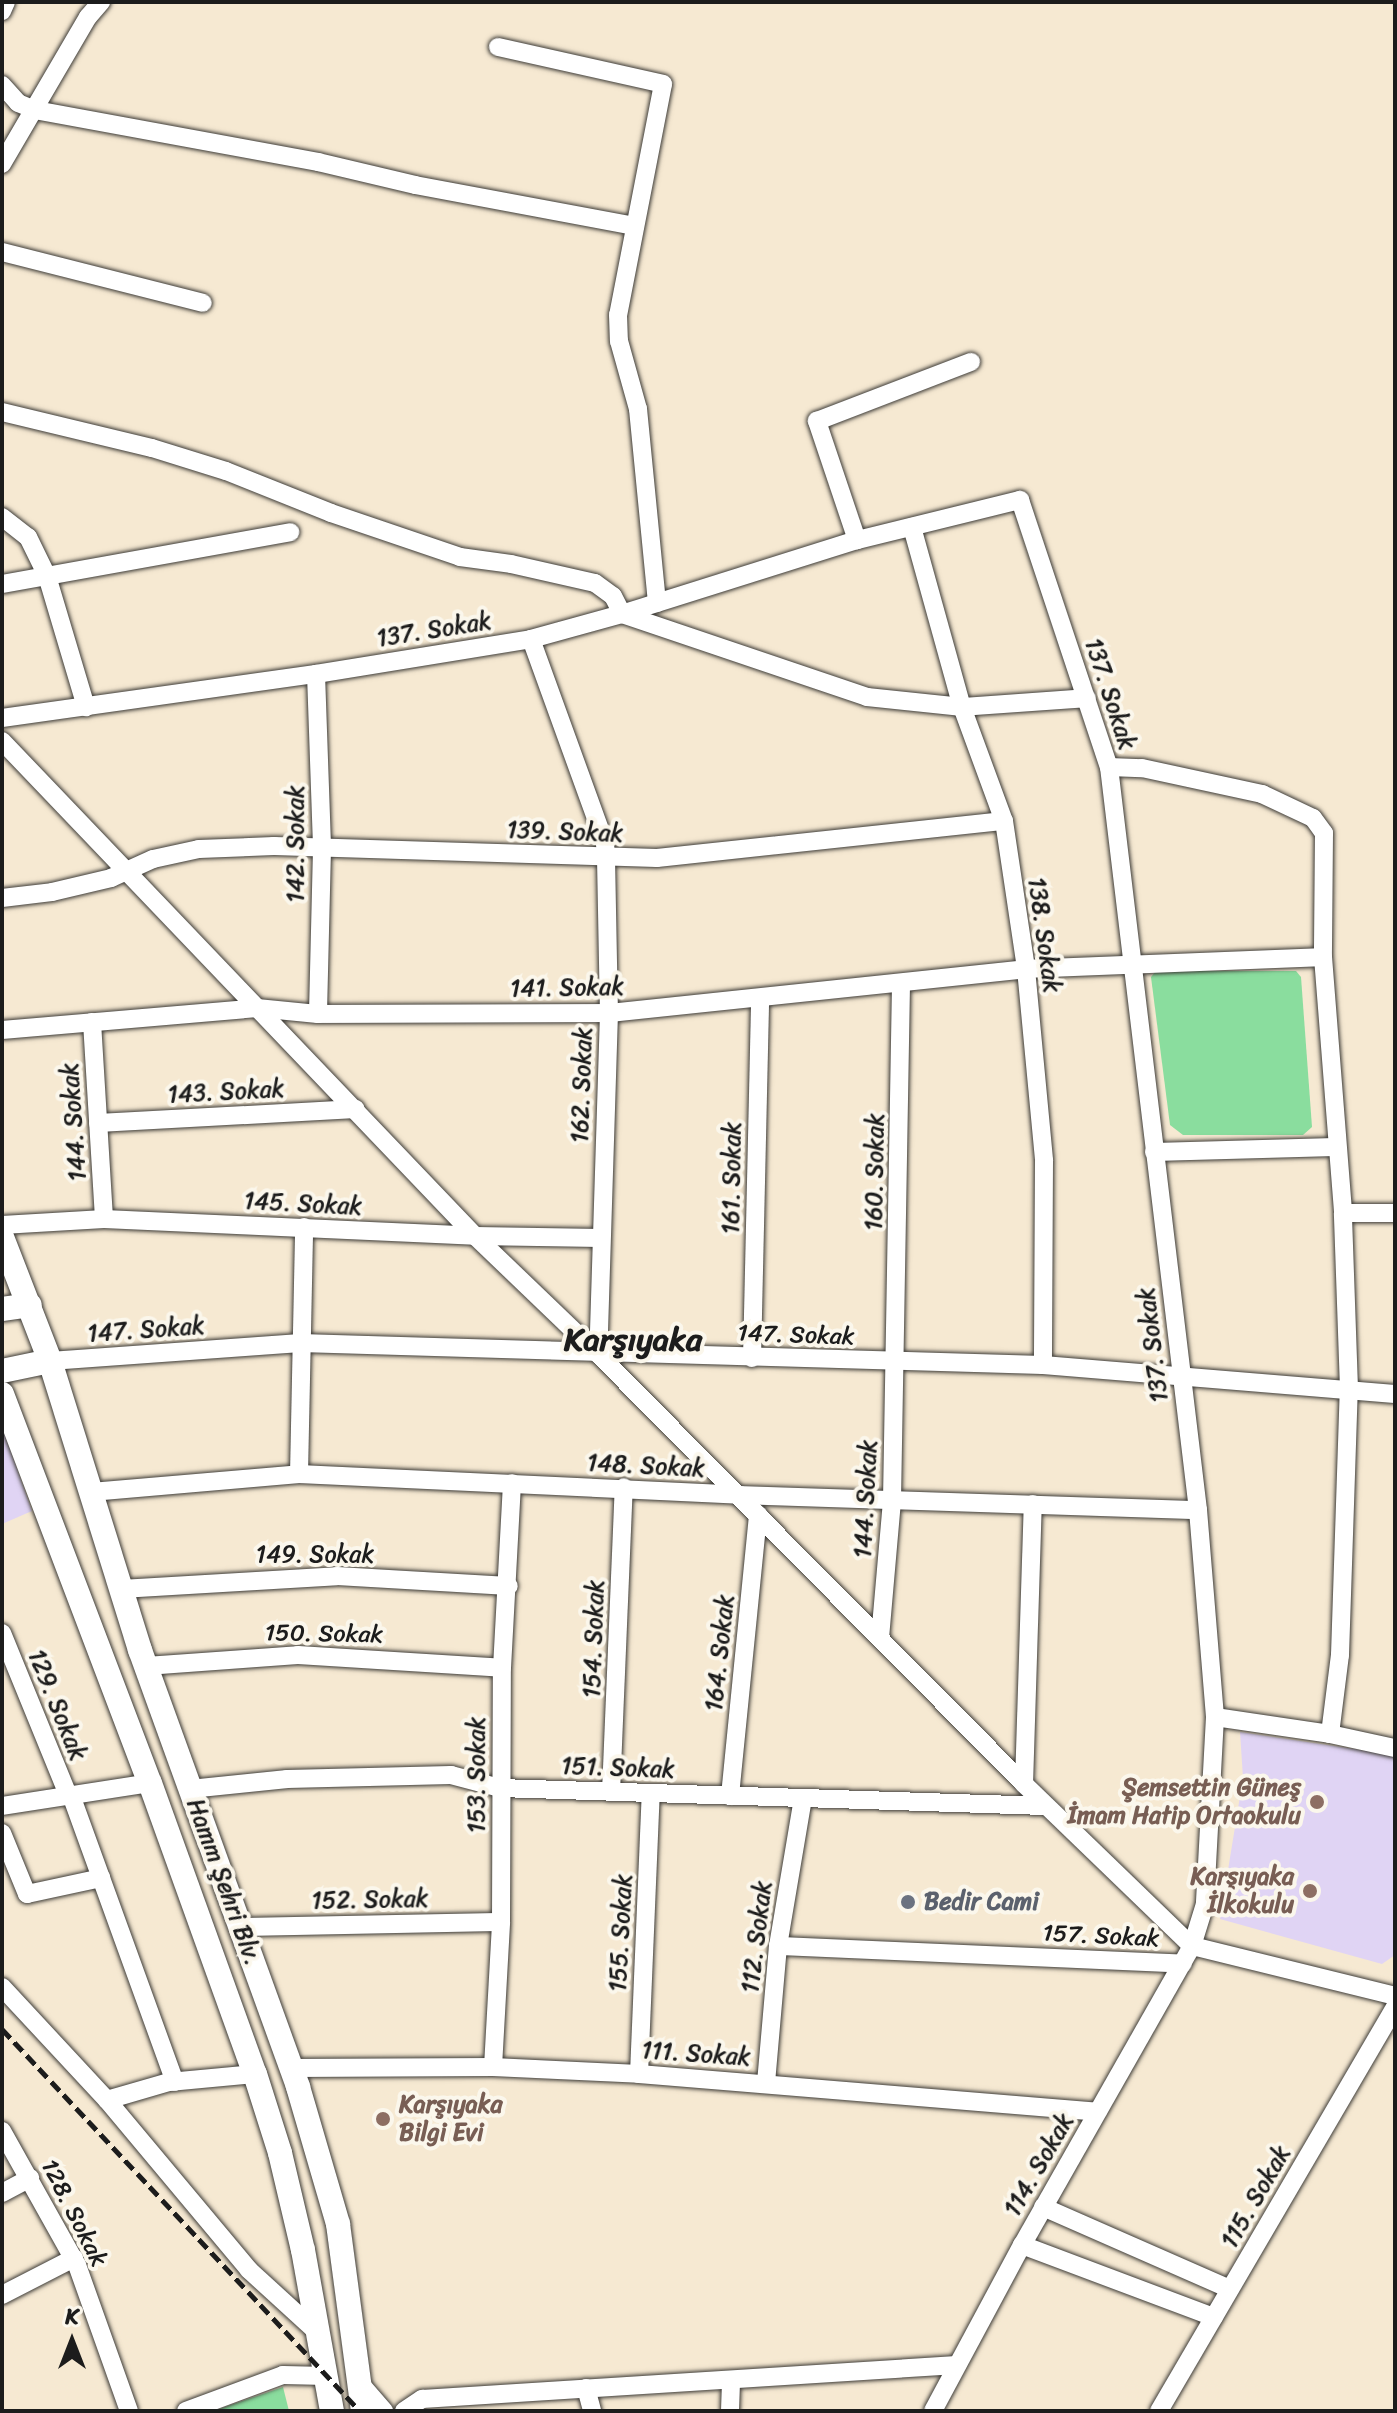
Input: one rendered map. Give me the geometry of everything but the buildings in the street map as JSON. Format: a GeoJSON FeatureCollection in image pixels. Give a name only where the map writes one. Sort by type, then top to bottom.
{"type":"FeatureCollection","features":[{"type":"Feature","properties":{"kind":"main road","name":"Hamm Şehri Blv."},"geometry":{"type":"LineString","coordinates":[[2,1237],[50,1361],[146,1666],[291,2068],[338,2224],[363,2411]]}},
{"type":"Feature","properties":{"kind":"main road"},"geometry":{"type":"LineString","coordinates":[[2,1309],[30,1305]]}},
{"type":"Feature","properties":{"kind":"main road"},"geometry":{"type":"LineString","coordinates":[[2,1371],[50,1361]]}},
{"type":"Feature","properties":{"kind":"main road","name":"Hamm Şehri Blv."},"geometry":{"type":"LineString","coordinates":[[2,1394],[150,1783],[255,2074],[284,2167],[332,2411]]}},
{"type":"Feature","properties":{"kind":"street"},"geometry":{"type":"LineString","coordinates":[[2,11],[6,2]]}},
{"type":"Feature","properties":{"kind":"street"},"geometry":{"type":"LineString","coordinates":[[2,164],[88,17],[101,2]]}},
{"type":"Feature","properties":{"kind":"street"},"geometry":{"type":"LineString","coordinates":[[498,47],[663,84],[618,315],[619,341],[638,409],[657,603]]}},
{"type":"Feature","properties":{"kind":"street"},"geometry":{"type":"LineString","coordinates":[[2,85],[18,103],[35,110],[318,162],[415,185],[635,226]]}},
{"type":"Feature","properties":{"kind":"street"},"geometry":{"type":"LineString","coordinates":[[2,252],[203,303]]}},
{"type":"Feature","properties":{"kind":"street"},"geometry":{"type":"LineString","coordinates":[[857,540],[817,421],[971,362]]}},
{"type":"Feature","properties":{"kind":"street"},"geometry":{"type":"LineString","coordinates":[[2,412],[152,448],[226,471],[331,513],[460,557],[511,564],[595,583],[613,596],[622,614],[867,697],[962,707],[1087,698]]}},
{"type":"Feature","properties":{"kind":"street","name":"137. Sokak"},"geometry":{"type":"LineString","coordinates":[[2,718],[316,674],[531,639],[622,614],[857,540],[1020,500],[1109,767],[1133,963],[1198,1510],[1215,1717],[1205,1904],[1192,1946]]}},
{"type":"Feature","properties":{"kind":"street"},"geometry":{"type":"LineString","coordinates":[[2,517],[28,537],[47,576],[86,707]]}},
{"type":"Feature","properties":{"kind":"street","name":"138. Sokak"},"geometry":{"type":"LineString","coordinates":[[912,527],[962,707],[1004,821],[1026,969],[1044,1161],[1043,1365]]}},
{"type":"Feature","properties":{"kind":"street"},"geometry":{"type":"LineString","coordinates":[[2,584],[290,532]]}},
{"type":"Feature","properties":{"kind":"street","name":"162. Sokak"},"geometry":{"type":"LineString","coordinates":[[531,639],[605,843],[609,1013],[598,1354]]}},
{"type":"Feature","properties":{"kind":"street","name":"142. Sokak"},"geometry":{"type":"LineString","coordinates":[[316,674],[322,849],[318,1014]]}},
{"type":"Feature","properties":{"kind":"street"},"geometry":{"type":"LineString","coordinates":[[2,741],[475,1236],[598,1354],[1046,1806],[1192,1946],[1395,1996]]}},
{"type":"Feature","properties":{"kind":"street"},"geometry":{"type":"LineString","coordinates":[[1109,767],[1142,768],[1262,794],[1313,818],[1324,833],[1323,957],[1335,1147],[1343,1213],[1349,1389],[1340,1655],[1330,1734]]}},
{"type":"Feature","properties":{"kind":"street","name":"139. Sokak"},"geometry":{"type":"LineString","coordinates":[[2,898],[52,892],[126,873],[153,859],[199,849],[322,849],[657,858],[1004,821]]}},
{"type":"Feature","properties":{"kind":"street","name":"141. Sokak"},"geometry":{"type":"LineString","coordinates":[[2,1030],[257,1008],[318,1014],[609,1013],[760,1000],[1026,969],[1323,957]]}},
{"type":"Feature","properties":{"kind":"street","name":"160. Sokak"},"geometry":{"type":"LineString","coordinates":[[896,1362],[901,984]]}},
{"type":"Feature","properties":{"kind":"street","name":"161. Sokak"},"geometry":{"type":"LineString","coordinates":[[752,1358],[760,1000]]}},
{"type":"Feature","properties":{"kind":"street","name":"144. Sokak"},"geometry":{"type":"LineString","coordinates":[[92,1022],[104,1219]]}},
{"type":"Feature","properties":{"kind":"street","name":"143. Sokak"},"geometry":{"type":"LineString","coordinates":[[98,1123],[356,1109]]}},
{"type":"Feature","properties":{"kind":"street"},"geometry":{"type":"LineString","coordinates":[[1154,1152],[1335,1147]]}},
{"type":"Feature","properties":{"kind":"street"},"geometry":{"type":"LineString","coordinates":[[1343,1213],[1395,1213]]}},
{"type":"Feature","properties":{"kind":"street","name":"145. Sokak"},"geometry":{"type":"LineString","coordinates":[[2,1225],[104,1219],[475,1236],[601,1238]]}},
{"type":"Feature","properties":{"kind":"street"},"geometry":{"type":"LineString","coordinates":[[299,1474],[304,1227]]}},
{"type":"Feature","properties":{"kind":"street","name":"147. Sokak"},"geometry":{"type":"LineString","coordinates":[[50,1361],[300,1343],[1043,1365],[1395,1394]]}},
{"type":"Feature","properties":{"kind":"street","name":"144. Sokak"},"geometry":{"type":"LineString","coordinates":[[880,1638],[892,1500],[896,1362]]}},
{"type":"Feature","properties":{"kind":"street","name":"148. Sokak"},"geometry":{"type":"LineString","coordinates":[[91,1492],[299,1474],[624,1487],[739,1495],[1198,1510]]}},
{"type":"Feature","properties":{"kind":"street","name":"153. Sokak"},"geometry":{"type":"LineString","coordinates":[[493,2067],[501,1922],[502,1668],[509,1586],[512,1483]]}},
{"type":"Feature","properties":{"kind":"street","name":"154. Sokak"},"geometry":{"type":"LineString","coordinates":[[611,1792],[624,1487]]}},
{"type":"Feature","properties":{"kind":"street"},"geometry":{"type":"LineString","coordinates":[[1024,1784],[1033,1504]]}},
{"type":"Feature","properties":{"kind":"street","name":"164. Sokak"},"geometry":{"type":"LineString","coordinates":[[730,1796],[758,1514]]}},
{"type":"Feature","properties":{"kind":"street","name":"149. Sokak"},"geometry":{"type":"LineString","coordinates":[[121,1589],[337,1576],[509,1586]]}},
{"type":"Feature","properties":{"kind":"street","name":"129. Sokak"},"geometry":{"type":"LineString","coordinates":[[2,1633],[70,1795],[175,2082]]}},
{"type":"Feature","properties":{"kind":"street","name":"150. Sokak"},"geometry":{"type":"LineString","coordinates":[[146,1666],[298,1655],[502,1668]]}},
{"type":"Feature","properties":{"kind":"street"},"geometry":{"type":"LineString","coordinates":[[1215,1717],[1330,1734],[1395,1748]]}},
{"type":"Feature","properties":{"kind":"street","name":"151. Sokak"},"geometry":{"type":"LineString","coordinates":[[190,1789],[287,1779],[451,1775],[500,1788],[1046,1806]]}},
{"type":"Feature","properties":{"kind":"street"},"geometry":{"type":"LineString","coordinates":[[2,1806],[150,1783]]}},
{"type":"Feature","properties":{"kind":"street","name":"155. Sokak"},"geometry":{"type":"LineString","coordinates":[[639,2074],[651,1793]]}},
{"type":"Feature","properties":{"kind":"street","name":"112. Sokak"},"geometry":{"type":"LineString","coordinates":[[766,2083],[778,1946],[803,1798]]}},
{"type":"Feature","properties":{"kind":"street"},"geometry":{"type":"LineString","coordinates":[[2,1833],[27,1894],[101,1878]]}},
{"type":"Feature","properties":{"kind":"street","name":"152. Sokak"},"geometry":{"type":"LineString","coordinates":[[240,1927],[501,1922]]}},
{"type":"Feature","properties":{"kind":"street","name":"157. Sokak"},"geometry":{"type":"LineString","coordinates":[[778,1946],[1183,1964]]}},
{"type":"Feature","properties":{"kind":"street","name":"114. Sokak"},"geometry":{"type":"LineString","coordinates":[[933,2411],[1043,2207],[1192,1946]]}},
{"type":"Feature","properties":{"kind":"street"},"geometry":{"type":"LineString","coordinates":[[2,1987],[107,2100],[249,2270],[319,2334]]}},
{"type":"Feature","properties":{"kind":"street","name":"115. Sokak"},"geometry":{"type":"LineString","coordinates":[[1159,2411],[1395,2007]]}},
{"type":"Feature","properties":{"kind":"street","name":"111. Sokak"},"geometry":{"type":"LineString","coordinates":[[291,2068],[493,2067],[639,2074],[1097,2112]]}},
{"type":"Feature","properties":{"kind":"street"},"geometry":{"type":"LineString","coordinates":[[107,2100],[175,2082],[255,2074]]}},
{"type":"Feature","properties":{"kind":"street","name":"128. Sokak"},"geometry":{"type":"LineString","coordinates":[[2,2131],[74,2258],[129,2411]]}},
{"type":"Feature","properties":{"kind":"street"},"geometry":{"type":"LineString","coordinates":[[2,2193],[30,2178]]}},
{"type":"Feature","properties":{"kind":"street"},"geometry":{"type":"LineString","coordinates":[[1043,2207],[1230,2289]]}},
{"type":"Feature","properties":{"kind":"street"},"geometry":{"type":"LineString","coordinates":[[1022,2245],[1214,2317]]}},
{"type":"Feature","properties":{"kind":"street"},"geometry":{"type":"LineString","coordinates":[[2,2295],[74,2258]]}},
{"type":"Feature","properties":{"kind":"street"},"geometry":{"type":"LineString","coordinates":[[404,2411],[422,2399],[957,2365]]}},
{"type":"Feature","properties":{"kind":"street"},"geometry":{"type":"LineString","coordinates":[[186,2411],[283,2375],[327,2376]]}},
{"type":"Feature","properties":{"kind":"street"},"geometry":{"type":"LineString","coordinates":[[730,2411],[731,2380]]}},
{"type":"Feature","properties":{"kind":"street"},"geometry":{"type":"LineString","coordinates":[[358,2381],[384,2411]]}},
{"type":"Feature","properties":{"kind":"street"},"geometry":{"type":"LineString","coordinates":[[586,2388],[592,2411]]}},
{"type":"Feature","properties":{"kind":"shaded area"},"geometry":{"type":"Polygon","coordinates":[[[2,1427],[32,1511],[2,1524],[2,1427]]]}},
{"type":"Feature","properties":{"kind":"shaded area"},"geometry":{"type":"Polygon","coordinates":[[[1240,1732],[1395,1755],[1395,1955],[1382,1964],[1220,1919],[1243,1778],[1240,1732]]]}},
{"type":"Feature","properties":{"kind":"green space"},"geometry":{"type":"Polygon","coordinates":[[[1156,971],[1296,971],[1301,977],[1312,1127],[1303,1135],[1183,1135],[1170,1125],[1151,977],[1156,971]]]}},
{"type":"Feature","properties":{"kind":"green space"},"geometry":{"type":"Polygon","coordinates":[[[283,2387],[289,2411],[213,2411],[283,2387]]]}},
{"type":"Feature","properties":{"kind":"railway"},"geometry":{"type":"LineString","coordinates":[[2,2029],[360,2411]]}},
{"type":"Feature","properties":{"kind":"place","name":"Şemsettin Güneş İmam Hatip Ortaokulu"},"geometry":{"type":"Point","coordinates":[1317,1802]}},
{"type":"Feature","properties":{"kind":"place","name":"Karşıyaka İlkokulu"},"geometry":{"type":"Point","coordinates":[1310,1891]}},
{"type":"Feature","properties":{"kind":"place","name":"Bedir Cami"},"geometry":{"type":"Point","coordinates":[908,1902]}},
{"type":"Feature","properties":{"kind":"place","name":"Karşıyaka Bilgi Evi"},"geometry":{"type":"Point","coordinates":[383,2119]}},
{"type":"Feature","properties":{"kind":"district","name":"Karşıyaka"},"geometry":{"type":"Point","coordinates":[633,1340]}}]}
